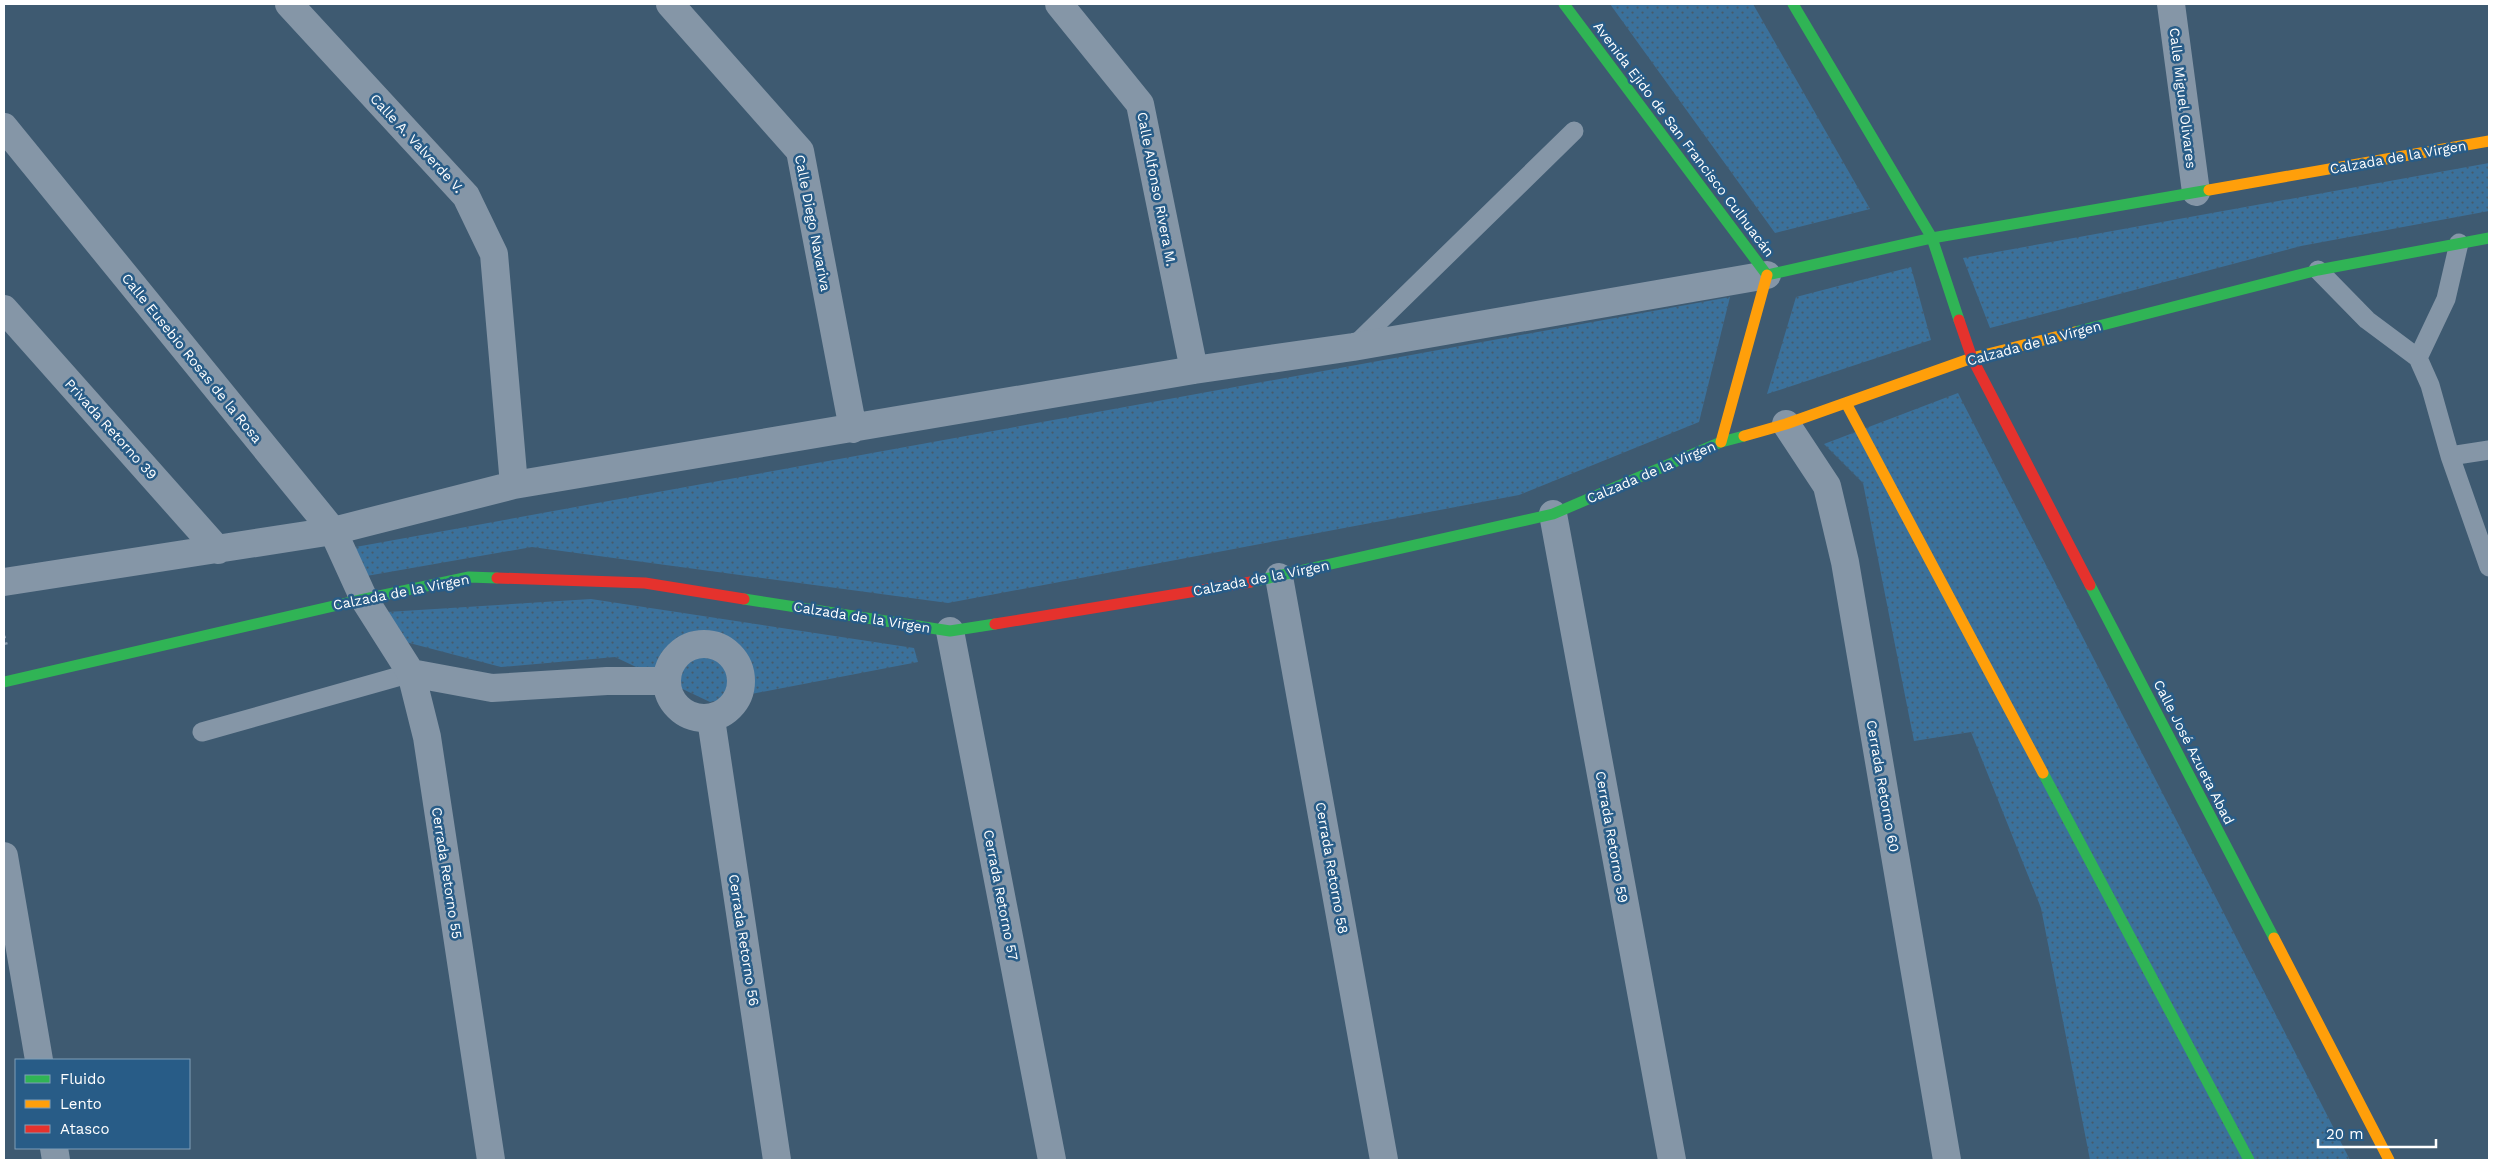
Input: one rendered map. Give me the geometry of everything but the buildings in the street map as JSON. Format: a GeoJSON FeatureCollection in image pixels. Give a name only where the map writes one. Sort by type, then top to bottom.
{"type":"FeatureCollection","features":[{"type":"Feature","properties":{"kind":"main road","name":"Avenida Ejido de San Francisco Culhuacán"},"geometry":{"type":"LineString","coordinates":[[1564,4],[1629,88],[1767,275],[1721,442]]}},
{"type":"Feature","properties":{"kind":"main road"},"geometry":{"type":"LineString","coordinates":[[1792,4],[1932,238],[1972,358]]}},
{"type":"Feature","properties":{"kind":"main road","name":"Calzada de la Virgen"},"geometry":{"type":"LineString","coordinates":[[1767,275],[1932,238],[2489,140]]}},
{"type":"Feature","properties":{"kind":"main road","name":"Calzada de la Virgen"},"geometry":{"type":"LineString","coordinates":[[4,682],[364,599],[469,577],[645,583],[950,631],[1279,577],[1553,514],[1721,442],[1786,424],[1972,358],[2318,270],[2489,238]]}},
{"type":"Feature","properties":{"kind":"main road","name":"Calle José Azueta Abad"},"geometry":{"type":"LineString","coordinates":[[1972,358],[2389,1160]]}},
{"type":"Feature","properties":{"kind":"main road"},"geometry":{"type":"LineString","coordinates":[[1846,403],[2249,1160]]}},
{"type":"Feature","properties":{"kind":"street","name":"Calle A. Valverde V."},"geometry":{"type":"LineString","coordinates":[[289,4],[466,196],[494,254],[514,485]]}},
{"type":"Feature","properties":{"kind":"street","name":"Calle Diego Navariva"},"geometry":{"type":"LineString","coordinates":[[670,4],[800,151],[853,429]]}},
{"type":"Feature","properties":{"kind":"street","name":"Calle Alfonso Rivera M."},"geometry":{"type":"LineString","coordinates":[[1060,4],[1140,104],[1194,370]]}},
{"type":"Feature","properties":{"kind":"street","name":"Calle Miguel Olivares"},"geometry":{"type":"LineString","coordinates":[[2171,4],[2196,192]]}},
{"type":"Feature","properties":{"kind":"street","name":"Calle Eusebio Rosas de la Rosa"},"geometry":{"type":"LineString","coordinates":[[4,127],[333,531],[364,599]]}},
{"type":"Feature","properties":{"kind":"street","name":"Calzada de la Virgen"},"geometry":{"type":"LineString","coordinates":[[4,582],[333,531],[514,485],[1194,370],[1353,347],[1767,275]]}},
{"type":"Feature","properties":{"kind":"street","name":"Privada Retorno 39"},"geometry":{"type":"LineString","coordinates":[[4,309],[218,550]]}},
{"type":"Feature","properties":{"kind":"street","name":"Cerrada Retorno 60"},"geometry":{"type":"LineString","coordinates":[[1786,424],[1828,486],[1845,562],[1947,1160]]}},
{"type":"Feature","properties":{"kind":"street","name":"Cerrada Retorno 59"},"geometry":{"type":"LineString","coordinates":[[1553,514],[1672,1160]]}},
{"type":"Feature","properties":{"kind":"street","name":"Cerrada Retorno 58"},"geometry":{"type":"LineString","coordinates":[[1279,577],[1384,1160]]}},
{"type":"Feature","properties":{"kind":"street","name":"Cerrada Retorno 55"},"geometry":{"type":"LineString","coordinates":[[364,599],[411,673],[427,737],[491,1160]]}},
{"type":"Feature","properties":{"kind":"street","name":"Cerrada Retorno 57"},"geometry":{"type":"LineString","coordinates":[[950,631],[1052,1160]]}},
{"type":"Feature","properties":{"kind":"street"},"geometry":{"type":"LineString","coordinates":[[698,644],[714,644],[730,653],[739,667],[742,683],[738,699],[726,712],[711,719],[694,718],[680,710],[670,697],[666,681],[671,664],[682,652],[698,644]]}},
{"type":"Feature","properties":{"kind":"street"},"geometry":{"type":"LineString","coordinates":[[411,673],[492,688],[607,681],[666,681]]}},
{"type":"Feature","properties":{"kind":"street","name":"Cerrada Retorno 56"},"geometry":{"type":"LineString","coordinates":[[711,719],[777,1160]]}},
{"type":"Feature","properties":{"kind":"street"},"geometry":{"type":"LineString","coordinates":[[4,856],[39,1059]]}},
{"type":"Feature","properties":{"kind":"lane"},"geometry":{"type":"LineString","coordinates":[[1353,347],[1574,131]]}},
{"type":"Feature","properties":{"kind":"lane"},"geometry":{"type":"LineString","coordinates":[[2418,358],[2446,299],[2460,244]]}},
{"type":"Feature","properties":{"kind":"lane"},"geometry":{"type":"LineString","coordinates":[[2318,270],[2367,320],[2418,358],[2430,385],[2450,456],[2489,567]]}},
{"type":"Feature","properties":{"kind":"lane"},"geometry":{"type":"LineString","coordinates":[[2450,456],[2489,450]]}},
{"type":"Feature","properties":{"kind":"lane"},"geometry":{"type":"LineString","coordinates":[[202,732],[411,673]]}},
{"type":"Feature","properties":{"kind":"shaded area"},"geometry":{"type":"Polygon","coordinates":[[[1610,4],[1753,4],[1870,209],[1775,233],[1610,4]]]}},
{"type":"Feature","properties":{"kind":"shaded area"},"geometry":{"type":"Polygon","coordinates":[[[2489,163],[2489,211],[2301,246],[1990,328],[1963,258],[2489,163]]]}},
{"type":"Feature","properties":{"kind":"shaded area"},"geometry":{"type":"Polygon","coordinates":[[[1911,267],[1931,340],[1767,394],[1796,297],[1911,267]]]}},
{"type":"Feature","properties":{"kind":"shaded area"},"geometry":{"type":"Polygon","coordinates":[[[1730,297],[1699,422],[1519,495],[948,603],[532,547],[355,578],[350,548],[1730,297]]]}},
{"type":"Feature","properties":{"kind":"shaded area"},"geometry":{"type":"Polygon","coordinates":[[[1958,393],[2350,1160],[2090,1160],[2041,908],[1971,732],[1914,741],[1863,483],[1824,444],[1958,393]]]}},
{"type":"Feature","properties":{"kind":"shaded area"},"geometry":{"type":"Polygon","coordinates":[[[591,599],[914,648],[918,662],[710,702],[615,657],[501,667],[398,640],[387,612],[591,599]]]}},
{"type":"Feature","properties":{"kind":"traffic: fast"},"geometry":{"type":"LineString","coordinates":[[1564,4],[1767,275]]}},
{"type":"Feature","properties":{"kind":"traffic: fast"},"geometry":{"type":"LineString","coordinates":[[1793,4],[1932,238],[1959,320]]}},
{"type":"Feature","properties":{"kind":"traffic: fast"},"geometry":{"type":"LineString","coordinates":[[1767,275],[1932,238],[2209,190]]}},
{"type":"Feature","properties":{"kind":"traffic: fast"},"geometry":{"type":"LineString","coordinates":[[2075,332],[2318,270],[2489,238]]}},
{"type":"Feature","properties":{"kind":"traffic: fast"},"geometry":{"type":"LineString","coordinates":[[1251,582],[1553,514],[1721,442],[1744,436]]}},
{"type":"Feature","properties":{"kind":"traffic: fast"},"geometry":{"type":"LineString","coordinates":[[4,682],[364,599],[469,577],[497,578]]}},
{"type":"Feature","properties":{"kind":"traffic: fast"},"geometry":{"type":"LineString","coordinates":[[2090,585],[2274,938]]}},
{"type":"Feature","properties":{"kind":"traffic: fast"},"geometry":{"type":"LineString","coordinates":[[744,599],[950,631],[995,624]]}},
{"type":"Feature","properties":{"kind":"traffic: fast"},"geometry":{"type":"LineString","coordinates":[[2043,773],[2249,1160]]}},
{"type":"Feature","properties":{"kind":"traffic: slow"},"geometry":{"type":"LineString","coordinates":[[2209,190],[2489,141]]}},
{"type":"Feature","properties":{"kind":"traffic: slow"},"geometry":{"type":"LineString","coordinates":[[1721,442],[1767,275]]}},
{"type":"Feature","properties":{"kind":"traffic: slow"},"geometry":{"type":"LineString","coordinates":[[1744,436],[1786,424],[1972,358],[2075,332]]}},
{"type":"Feature","properties":{"kind":"traffic: slow"},"geometry":{"type":"LineString","coordinates":[[1846,403],[2043,773]]}},
{"type":"Feature","properties":{"kind":"traffic: slow"},"geometry":{"type":"LineString","coordinates":[[2274,938],[2389,1160]]}},
{"type":"Feature","properties":{"kind":"traffic: jam"},"geometry":{"type":"LineString","coordinates":[[1959,320],[1972,358],[2090,585]]}},
{"type":"Feature","properties":{"kind":"traffic: jam"},"geometry":{"type":"LineString","coordinates":[[497,578],[645,583],[744,599]]}},
{"type":"Feature","properties":{"kind":"traffic: jam"},"geometry":{"type":"LineString","coordinates":[[995,624],[1251,582]]}}]}
